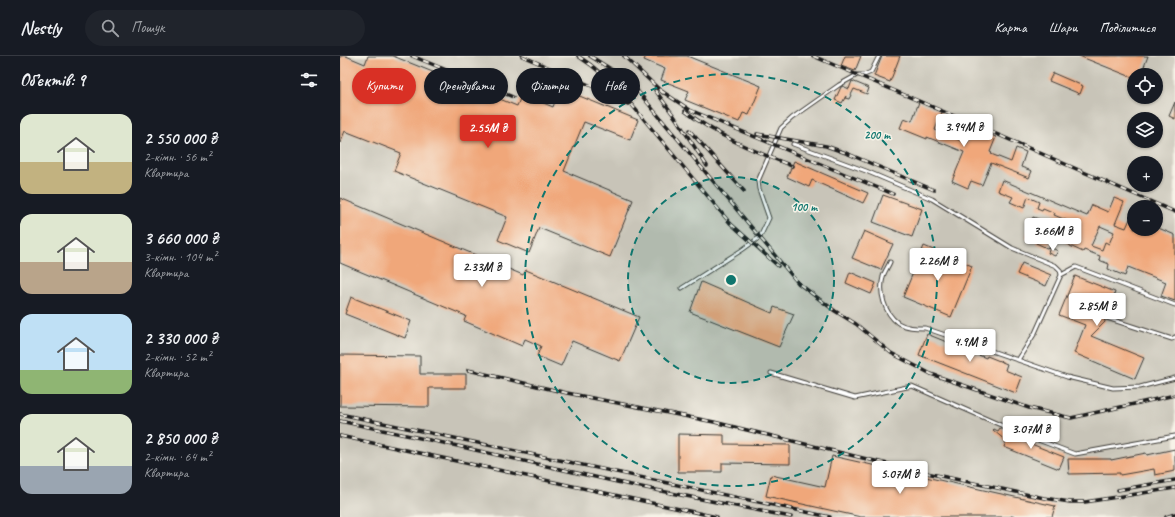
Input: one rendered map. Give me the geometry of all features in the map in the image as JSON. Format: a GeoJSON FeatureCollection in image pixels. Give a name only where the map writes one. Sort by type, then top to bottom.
{"type":"FeatureCollection","features":[{"type":"Feature","properties":{"kind":"lane"},"geometry":{"type":"LineString","coordinates":[[682,288],[742,250],[760,236],[769,218],[759,189],[758,180],[781,128],[792,118],[840,85],[857,75],[864,75],[871,72],[879,56]]}},
{"type":"Feature","properties":{"kind":"lane"},"geometry":{"type":"LineString","coordinates":[[793,144],[866,170],[932,199],[1012,248],[1056,266],[1062,275]]}},
{"type":"Feature","properties":{"kind":"lane"},"geometry":{"type":"LineString","coordinates":[[890,262],[883,275],[881,287],[886,308],[890,315],[898,323],[907,327],[926,328],[1066,376],[1113,388],[1140,387],[1175,378]]}},
{"type":"Feature","properties":{"kind":"lane"},"geometry":{"type":"LineString","coordinates":[[1018,360],[1035,333],[1062,275],[1076,267],[1175,305]]}},
{"type":"Feature","properties":{"kind":"lane"},"geometry":{"type":"LineString","coordinates":[[1107,318],[1172,339],[1175,337]]}},
{"type":"Feature","properties":{"kind":"lane"},"geometry":{"type":"LineString","coordinates":[[771,373],[855,398],[912,386],[1012,430],[1075,454],[1175,436]]}},
{"type":"Feature","properties":{"kind":"shaded area"},"geometry":{"type":"Polygon","coordinates":[[[340,56],[1175,56],[1175,517],[340,517],[340,56]]]}},
{"type":"Feature","properties":{"kind":"building"},"geometry":{"type":"Polygon","coordinates":[[[340,56],[346,56],[365,64],[368,56],[393,56],[424,68],[424,104],[508,104],[508,102],[517,106],[518,104],[546,104],[553,107],[554,104],[583,104],[583,97],[591,101],[591,104],[599,104],[638,120],[630,140],[584,122],[564,171],[633,200],[610,257],[539,228],[529,253],[498,240],[507,217],[394,171],[401,153],[345,131],[340,143],[340,56]]]}},
{"type":"Feature","properties":{"kind":"building"},"geometry":{"type":"Polygon","coordinates":[[[646,56],[687,56],[761,86],[749,115],[743,113],[739,122],[685,100],[689,91],[661,80],[665,69],[644,60],[646,56]]]}},
{"type":"Feature","properties":{"kind":"building"},"geometry":{"type":"Polygon","coordinates":[[[845,56],[861,56],[855,71],[841,66],[845,56]]]}},
{"type":"Feature","properties":{"kind":"building"},"geometry":{"type":"Polygon","coordinates":[[[882,56],[900,56],[890,82],[874,76],[882,56]]]}},
{"type":"Feature","properties":{"kind":"building"},"geometry":{"type":"Polygon","coordinates":[[[1079,56],[1148,56],[1144,68],[1127,68],[1127,75],[1079,56]]]}},
{"type":"Feature","properties":{"kind":"building"},"geometry":{"type":"Polygon","coordinates":[[[1053,73],[1083,86],[1080,94],[1049,81],[1053,73]]]}},
{"type":"Feature","properties":{"kind":"building"},"geometry":{"type":"Polygon","coordinates":[[[852,81],[869,88],[867,94],[854,89],[849,99],[845,98],[846,96],[842,103],[835,100],[841,87],[843,86],[849,89],[852,81]]]}},
{"type":"Feature","properties":{"kind":"building"},"geometry":{"type":"Polygon","coordinates":[[[919,102],[942,112],[935,130],[967,143],[973,128],[996,137],[990,152],[992,153],[991,154],[1011,162],[1016,148],[1026,152],[1021,167],[1032,171],[1029,178],[991,163],[982,185],[971,181],[968,188],[952,181],[964,152],[900,128],[904,118],[912,121],[919,102]]]}},
{"type":"Feature","properties":{"kind":"building"},"geometry":{"type":"Polygon","coordinates":[[[1175,102],[1175,119],[1169,116],[1175,102]]]}},
{"type":"Feature","properties":{"kind":"building"},"geometry":{"type":"Polygon","coordinates":[[[794,161],[868,193],[863,203],[812,180],[809,187],[787,177],[794,161]]]}},
{"type":"Feature","properties":{"kind":"building"},"geometry":{"type":"Polygon","coordinates":[[[1002,180],[1087,216],[1092,205],[1108,212],[1114,198],[1124,202],[1115,224],[1126,228],[1127,226],[1127,236],[1163,236],[1163,230],[1175,235],[1175,301],[1161,296],[1166,282],[1128,267],[1125,276],[1108,269],[1109,264],[1099,260],[1100,256],[1084,250],[1083,252],[1070,246],[1064,242],[1066,239],[1058,236],[1068,221],[1054,215],[1055,213],[1043,208],[1042,210],[1037,208],[1039,202],[1028,197],[1024,208],[1010,202],[1013,197],[998,191],[1002,180]],[[1100,226],[1091,246],[1102,250],[1105,242],[1109,244],[1114,232],[1100,226]]]}},
{"type":"Feature","properties":{"kind":"building"},"geometry":{"type":"Polygon","coordinates":[[[883,195],[922,209],[912,237],[873,222],[883,195]]]}},
{"type":"Feature","properties":{"kind":"building"},"geometry":{"type":"Polygon","coordinates":[[[340,198],[523,275],[526,270],[639,317],[620,361],[572,341],[561,366],[537,356],[541,346],[525,339],[522,346],[464,321],[466,316],[340,263],[340,198]]]}},
{"type":"Feature","properties":{"kind":"building"},"geometry":{"type":"Polygon","coordinates":[[[1033,217],[1049,223],[1043,238],[1051,242],[1049,249],[1036,243],[1037,241],[1026,237],[1033,217]]]}},
{"type":"Feature","properties":{"kind":"building"},"geometry":{"type":"Polygon","coordinates":[[[864,231],[893,244],[881,270],[852,258],[864,231]]]}},
{"type":"Feature","properties":{"kind":"building"},"geometry":{"type":"Polygon","coordinates":[[[924,246],[972,266],[951,317],[903,297],[924,246]]]}},
{"type":"Feature","properties":{"kind":"building"},"geometry":{"type":"Polygon","coordinates":[[[1050,247],[1058,251],[1055,256],[1048,253],[1050,247]]]}},
{"type":"Feature","properties":{"kind":"building"},"geometry":{"type":"Polygon","coordinates":[[[1022,263],[1051,275],[1046,286],[1017,274],[1022,263]]]}},
{"type":"Feature","properties":{"kind":"building"},"geometry":{"type":"Polygon","coordinates":[[[850,272],[876,283],[871,294],[846,283],[850,272]]]}},
{"type":"Feature","properties":{"kind":"building"},"geometry":{"type":"Polygon","coordinates":[[[1075,276],[1115,292],[1108,315],[1104,317],[1105,322],[1091,336],[1144,358],[1135,379],[1074,353],[1085,325],[1059,315],[1075,276]]]}},
{"type":"Feature","properties":{"kind":"building"},"geometry":{"type":"Polygon","coordinates":[[[701,282],[772,313],[774,307],[794,314],[779,347],[690,312],[701,282]]]}},
{"type":"Feature","properties":{"kind":"building"},"geometry":{"type":"Polygon","coordinates":[[[351,297],[411,321],[405,338],[345,314],[351,297]]]}},
{"type":"Feature","properties":{"kind":"building"},"geometry":{"type":"Polygon","coordinates":[[[927,334],[986,358],[987,356],[1007,364],[1005,370],[1022,377],[1016,393],[919,355],[927,334]]]}},
{"type":"Feature","properties":{"kind":"building"},"geometry":{"type":"Polygon","coordinates":[[[340,355],[420,356],[420,374],[466,374],[466,388],[429,388],[429,407],[340,406],[340,355]]]}},
{"type":"Feature","properties":{"kind":"building"},"geometry":{"type":"Polygon","coordinates":[[[1000,428],[1007,432],[1006,434],[1064,457],[1059,469],[1004,447],[1006,441],[993,430],[998,431],[1000,428]]]}},
{"type":"Feature","properties":{"kind":"building"},"geometry":{"type":"Polygon","coordinates":[[[678,434],[724,435],[724,444],[790,445],[790,464],[722,463],[722,472],[678,472],[678,434]]]}},
{"type":"Feature","properties":{"kind":"building"},"geometry":{"type":"Polygon","coordinates":[[[1175,449],[1175,471],[1155,475],[1154,469],[1120,475],[1120,473],[1069,474],[1068,459],[1111,460],[1175,449]]]}},
{"type":"Feature","properties":{"kind":"building"},"geometry":{"type":"Polygon","coordinates":[[[832,456],[1055,506],[1052,517],[861,517],[766,496],[771,475],[825,487],[832,456]]]}},
{"type":"Feature","properties":{"kind":"railway"},"geometry":{"type":"LineString","coordinates":[[412,56],[513,97]]}},
{"type":"Feature","properties":{"kind":"railway"},"geometry":{"type":"LineString","coordinates":[[522,56],[591,86]]}},
{"type":"Feature","properties":{"kind":"railway"},"geometry":{"type":"LineString","coordinates":[[578,56],[617,87],[730,223],[778,266]]}},
{"type":"Feature","properties":{"kind":"railway"},"geometry":{"type":"LineString","coordinates":[[590,56],[622,76],[636,89],[798,283],[835,311],[856,324],[891,353],[931,374],[1029,408],[1071,418],[1175,395]]}},
{"type":"Feature","properties":{"kind":"railway"},"geometry":{"type":"LineString","coordinates":[[624,56],[663,93]]}},
{"type":"Feature","properties":{"kind":"railway"},"geometry":{"type":"LineString","coordinates":[[813,56],[1175,212]]}},
{"type":"Feature","properties":{"kind":"railway"},"geometry":{"type":"LineString","coordinates":[[655,90],[677,120],[707,166]]}},
{"type":"Feature","properties":{"kind":"railway"},"geometry":{"type":"LineString","coordinates":[[660,90],[690,110],[893,194]]}},
{"type":"Feature","properties":{"kind":"railway"},"geometry":{"type":"LineString","coordinates":[[685,111],[710,128],[750,149],[792,166]]}},
{"type":"Feature","properties":{"kind":"railway"},"geometry":{"type":"LineString","coordinates":[[689,130],[744,191]]}},
{"type":"Feature","properties":{"kind":"railway"},"geometry":{"type":"LineString","coordinates":[[757,134],[826,146],[934,190]]}},
{"type":"Feature","properties":{"kind":"railway"},"geometry":{"type":"LineString","coordinates":[[468,370],[567,393],[714,422],[908,469],[1044,498],[1070,502],[1085,502],[1175,488]]}},
{"type":"Feature","properties":{"kind":"railway"},"geometry":{"type":"LineString","coordinates":[[340,414],[830,517]]}},
{"type":"Feature","properties":{"kind":"railway"},"geometry":{"type":"LineString","coordinates":[[340,421],[626,484],[791,517]]}},
{"type":"Feature","properties":{"kind":"railway"},"geometry":{"type":"LineString","coordinates":[[340,436],[717,517]]}},
{"type":"Feature","properties":{"kind":"railway"},"geometry":{"type":"LineString","coordinates":[[1118,490],[1175,480]]}},
{"type":"Feature","properties":{"kind":"railway"},"geometry":{"type":"LineString","coordinates":[[1166,517],[1175,514]]}}]}
